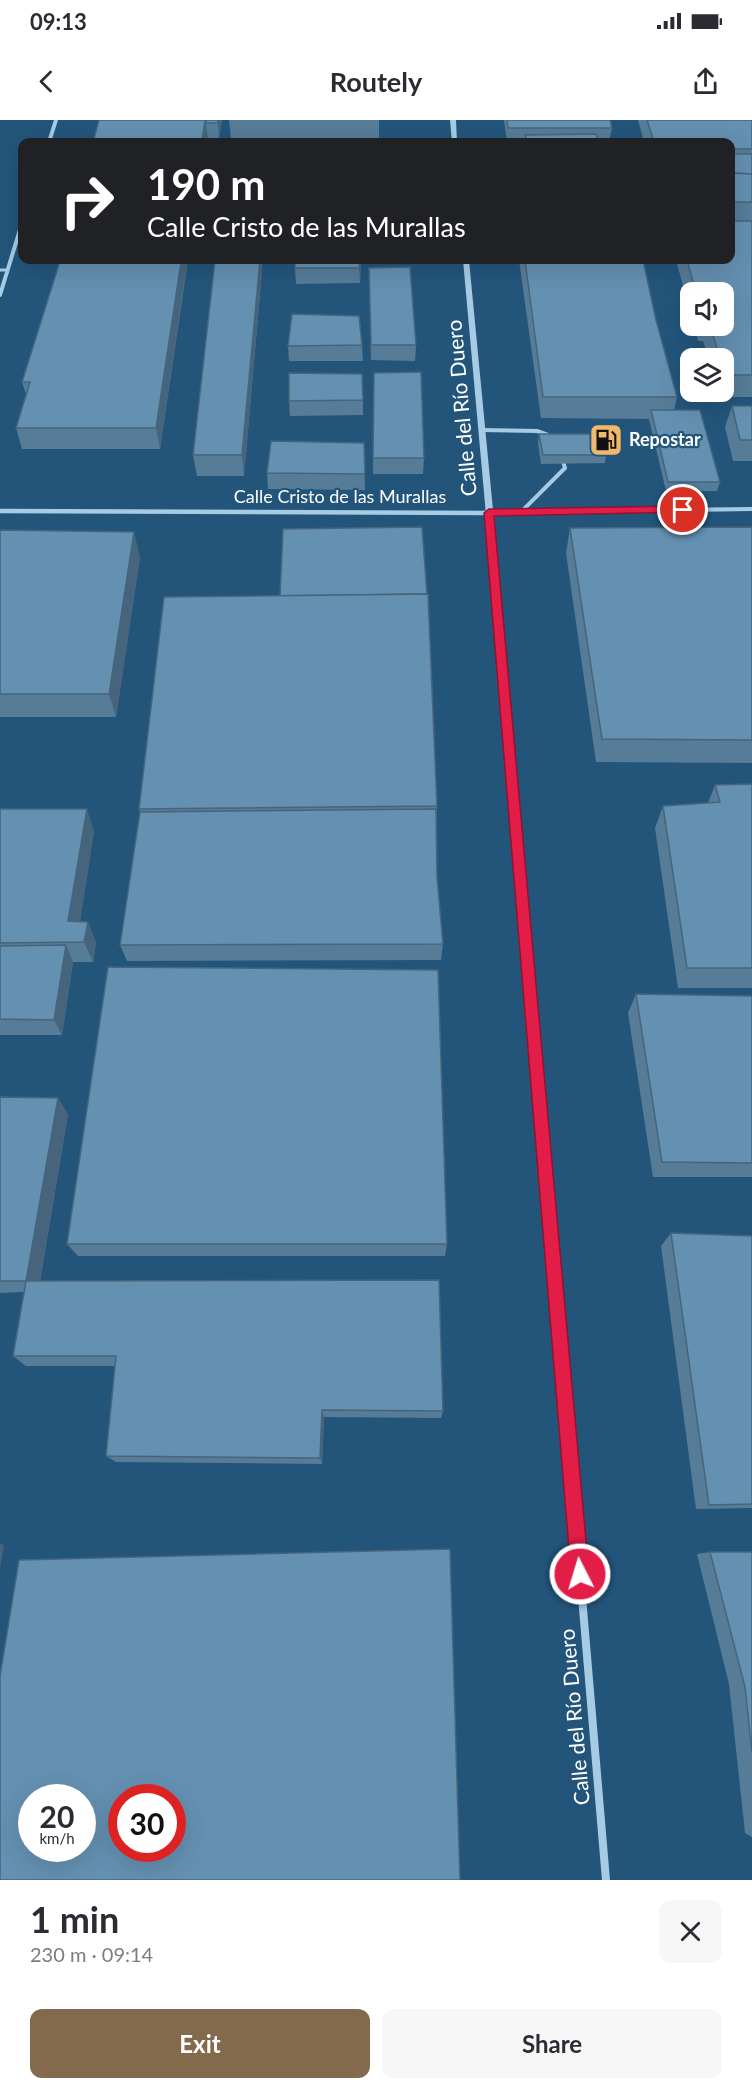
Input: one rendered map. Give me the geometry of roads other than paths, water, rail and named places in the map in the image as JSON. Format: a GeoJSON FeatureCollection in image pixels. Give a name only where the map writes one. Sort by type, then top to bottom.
{"type":"FeatureCollection","features":[{"type":"Feature","properties":{"kind":"street"},"geometry":{"type":"LineString","coordinates":[[50,138],[56,120]]}},
{"type":"Feature","properties":{"kind":"street"},"geometry":{"type":"LineString","coordinates":[[453,120],[455,138]]}},
{"type":"Feature","properties":{"kind":"street"},"geometry":{"type":"LineString","coordinates":[[0,295],[18,236]]}},
{"type":"Feature","properties":{"kind":"street","name":"Calle del Río Duero"},"geometry":{"type":"LineString","coordinates":[[466,264],[606,1880]]}},
{"type":"Feature","properties":{"kind":"street","name":"Calle Cristo de las Murallas"},"geometry":{"type":"LineString","coordinates":[[0,511],[489,513],[752,508]]}},
{"type":"Feature","properties":{"kind":"lane"},"geometry":{"type":"LineString","coordinates":[[0,270],[7,270]]}},
{"type":"Feature","properties":{"kind":"lane"},"geometry":{"type":"LineString","coordinates":[[481,430],[537,431],[557,439]]}},
{"type":"Feature","properties":{"kind":"lane"},"geometry":{"type":"LineString","coordinates":[[521,512],[565,468],[560,449]]}},
{"type":"Feature","properties":{"kind":"place","name":"Repostar"},"geometry":{"type":"Point","coordinates":[606,440]}}]}
